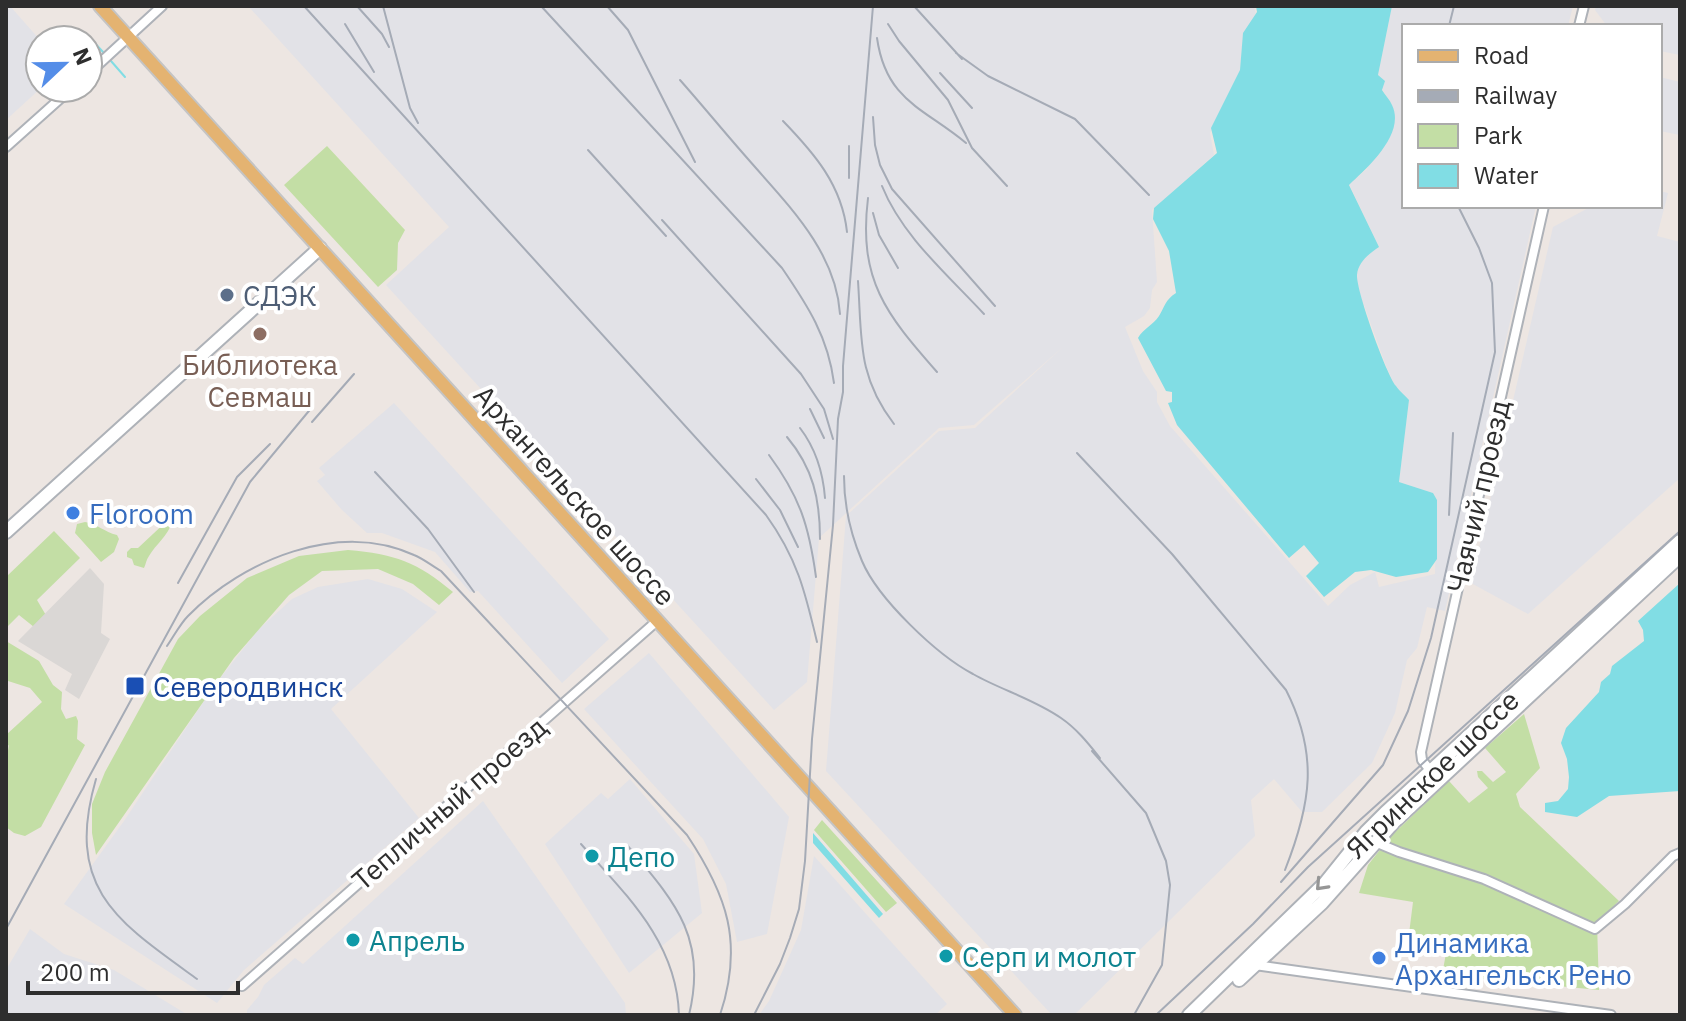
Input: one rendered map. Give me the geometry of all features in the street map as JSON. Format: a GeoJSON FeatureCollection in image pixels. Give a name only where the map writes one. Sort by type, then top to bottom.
{"type":"FeatureCollection","features":[{"type":"Feature","properties":{"kind":"main road","name":"Архангельское шоссе"},"geometry":{"type":"LineString","coordinates":[[100,6],[1015,1015]]}},
{"type":"Feature","properties":{"kind":"main road"},"geometry":{"type":"LineString","coordinates":[[6,532],[320,248]]}},
{"type":"Feature","properties":{"kind":"main road","name":"Ягринское шоссе"},"geometry":{"type":"LineString","coordinates":[[1190,1015],[1322,903],[1435,776],[1680,541]]}},
{"type":"Feature","properties":{"kind":"main road","name":"Ягринское шоссе"},"geometry":{"type":"LineString","coordinates":[[1203,1012],[1325,883],[1366,832],[1435,776],[1680,556]]}},
{"type":"Feature","properties":{"kind":"street"},"geometry":{"type":"LineString","coordinates":[[104,59],[162,6]]}},
{"type":"Feature","properties":{"kind":"street"},"geometry":{"type":"LineString","coordinates":[[6,147],[54,104]]}},
{"type":"Feature","properties":{"kind":"street","name":"Чаячий проезд"},"geometry":{"type":"LineString","coordinates":[[1435,776],[1422,760],[1421,752],[1544,208]]}},
{"type":"Feature","properties":{"kind":"street","name":"Тепличный проезд"},"geometry":{"type":"LineString","coordinates":[[242,986],[657,621]]}},
{"type":"Feature","properties":{"kind":"street"},"geometry":{"type":"LineString","coordinates":[[1375,842],[1484,879],[1595,929],[1673,856],[1680,853]]}},
{"type":"Feature","properties":{"kind":"street"},"geometry":{"type":"LineString","coordinates":[[1252,962],[1611,1015]]}},
{"type":"Feature","properties":{"kind":"shaded area"},"geometry":{"type":"Polygon","coordinates":[[[6,6],[10,6],[26,24],[24,104],[6,120],[6,6]]]}},
{"type":"Feature","properties":{"kind":"shaded area"},"geometry":{"type":"Polygon","coordinates":[[[248,6],[1254,6],[1256,15],[1243,34],[1240,72],[1210,133],[1214,155],[1152,210],[1157,282],[1152,290],[1150,308],[1144,316],[1125,327],[1170,426],[1328,606],[1350,585],[1375,572],[1379,587],[1435,574],[1437,500],[1433,493],[1399,482],[1409,400],[1395,386],[1386,366],[1356,277],[1366,256],[1379,247],[1349,184],[1367,169],[1392,105],[1378,75],[1392,6],[1573,6],[1568,24],[1402,24],[1402,208],[1536,208],[1445,611],[1427,607],[1417,648],[1407,660],[1395,713],[1372,763],[1322,812],[1302,812],[1274,779],[1251,800],[1255,836],[1074,1015],[1052,1015],[826,771],[846,516],[939,431],[975,428],[1064,346],[974,425],[939,428],[819,538],[807,682],[774,710],[386,285],[449,227],[248,6]]]}},
{"type":"Feature","properties":{"kind":"shaded area"},"geometry":{"type":"Polygon","coordinates":[[[1596,6],[1680,6],[1680,55],[1662,51],[1662,24],[1606,24],[1595,10],[1596,6]]]}},
{"type":"Feature","properties":{"kind":"shaded area"},"geometry":{"type":"Polygon","coordinates":[[[1662,78],[1680,82],[1680,135],[1662,131],[1662,78]]]}},
{"type":"Feature","properties":{"kind":"shaded area"},"geometry":{"type":"Polygon","coordinates":[[[1662,192],[1668,193],[1657,236],[1680,242],[1680,478],[1528,614],[1471,583],[1553,227],[1588,208],[1662,208],[1662,192]]]}},
{"type":"Feature","properties":{"kind":"shaded area"},"geometry":{"type":"Polygon","coordinates":[[[394,403],[609,639],[562,683],[478,591],[470,592],[435,552],[382,533],[367,533],[317,481],[325,475],[319,468],[394,403]]]}},
{"type":"Feature","properties":{"kind":"shaded area"},"geometry":{"type":"Polygon","coordinates":[[[90,568],[104,584],[101,633],[110,639],[79,699],[65,690],[72,674],[18,641],[90,568]]]}},
{"type":"Feature","properties":{"kind":"shaded area"},"geometry":{"type":"Polygon","coordinates":[[[368,579],[402,589],[437,612],[331,709],[419,818],[244,970],[217,1003],[64,904],[214,686],[258,630],[292,599],[318,587],[368,579]]]}},
{"type":"Feature","properties":{"kind":"shaded area"},"geometry":{"type":"Polygon","coordinates":[[[649,653],[789,817],[767,934],[737,942],[726,884],[703,839],[584,709],[649,653]]]}},
{"type":"Feature","properties":{"kind":"shaded area"},"geometry":{"type":"Polygon","coordinates":[[[630,779],[694,854],[702,913],[629,973],[545,844],[601,793],[608,799],[630,779]]]}},
{"type":"Feature","properties":{"kind":"shaded area"},"geometry":{"type":"Polygon","coordinates":[[[483,801],[625,1003],[626,1015],[247,1015],[247,1010],[264,985],[295,958],[303,964],[483,801]]]}},
{"type":"Feature","properties":{"kind":"shaded area"},"geometry":{"type":"Polygon","coordinates":[[[814,856],[947,1004],[935,1015],[759,1015],[769,1001],[801,930],[814,856]]]}},
{"type":"Feature","properties":{"kind":"shaded area"},"geometry":{"type":"Polygon","coordinates":[[[30,929],[64,954],[114,970],[188,1015],[6,1015],[6,970],[30,929]]]}},
{"type":"Feature","properties":{"kind":"green space"},"geometry":{"type":"Polygon","coordinates":[[[327,146],[405,230],[398,243],[397,270],[378,287],[284,185],[327,146]]]}},
{"type":"Feature","properties":{"kind":"green space"},"geometry":{"type":"Polygon","coordinates":[[[169,519],[172,522],[170,527],[144,568],[134,565],[127,552],[138,548],[169,519]]]}},
{"type":"Feature","properties":{"kind":"green space"},"geometry":{"type":"Polygon","coordinates":[[[85,522],[117,535],[119,539],[114,552],[101,562],[75,533],[77,524],[85,522]]]}},
{"type":"Feature","properties":{"kind":"green space"},"geometry":{"type":"Polygon","coordinates":[[[54,531],[80,558],[37,600],[47,617],[34,627],[19,615],[6,628],[6,577],[54,531]]]}},
{"type":"Feature","properties":{"kind":"green space"},"geometry":{"type":"Polygon","coordinates":[[[348,550],[405,561],[453,592],[439,605],[413,584],[378,569],[322,571],[289,595],[234,658],[96,855],[92,804],[105,772],[178,639],[200,616],[247,578],[299,556],[348,550]]]}},
{"type":"Feature","properties":{"kind":"green space"},"geometry":{"type":"Polygon","coordinates":[[[6,641],[39,661],[53,685],[62,692],[61,709],[66,719],[76,716],[77,739],[85,745],[41,827],[25,836],[6,827],[9,745],[6,747],[6,735],[42,702],[30,688],[8,681],[6,684],[6,641]]]}},
{"type":"Feature","properties":{"kind":"green space"},"geometry":{"type":"Polygon","coordinates":[[[1524,714],[1540,768],[1516,794],[1520,807],[1619,901],[1597,922],[1599,990],[1442,975],[1447,948],[1408,942],[1413,902],[1359,893],[1368,865],[1390,837],[1449,781],[1469,803],[1488,788],[1478,777],[1477,771],[1482,771],[1493,782],[1506,772],[1485,748],[1524,714]]]}},
{"type":"Feature","properties":{"kind":"green space"},"geometry":{"type":"Polygon","coordinates":[[[822,820],[897,903],[886,912],[814,830],[822,820]]]}},
{"type":"Feature","properties":{"kind":"water"},"geometry":{"type":"Polygon","coordinates":[[[1256,6],[1392,6],[1378,75],[1385,81],[1382,90],[1392,105],[1394,127],[1382,150],[1349,185],[1379,247],[1359,266],[1357,275],[1361,297],[1391,378],[1409,400],[1399,482],[1433,493],[1437,500],[1437,559],[1428,572],[1396,577],[1371,570],[1355,572],[1324,597],[1306,576],[1319,563],[1304,545],[1289,558],[1177,425],[1168,403],[1172,402],[1172,392],[1166,391],[1138,338],[1176,293],[1169,251],[1153,219],[1154,208],[1217,153],[1211,128],[1240,70],[1243,33],[1257,12],[1256,6]]]}},
{"type":"Feature","properties":{"kind":"water"},"geometry":{"type":"Polygon","coordinates":[[[1680,583],[1680,791],[1609,796],[1577,817],[1545,812],[1545,803],[1558,801],[1568,789],[1567,759],[1561,743],[1566,728],[1599,692],[1601,682],[1610,674],[1612,666],[1644,641],[1638,621],[1680,583]]]}},
{"type":"Feature","properties":{"kind":"water"},"geometry":{"type":"Polygon","coordinates":[[[813,833],[883,914],[879,918],[813,843],[813,833]]]}},
{"type":"Feature","properties":{"kind":"waterway"},"geometry":{"type":"LineString","coordinates":[[111,61],[125,77]]}},
{"type":"Feature","properties":{"kind":"railway"},"geometry":{"type":"LineString","coordinates":[[304,6],[766,515],[799,576],[817,642]]}},
{"type":"Feature","properties":{"kind":"railway"},"geometry":{"type":"LineString","coordinates":[[357,6],[382,34],[389,47]]}},
{"type":"Feature","properties":{"kind":"railway"},"geometry":{"type":"LineString","coordinates":[[383,6],[410,108],[418,123]]}},
{"type":"Feature","properties":{"kind":"railway"},"geometry":{"type":"LineString","coordinates":[[541,6],[782,268],[816,322],[834,383]]}},
{"type":"Feature","properties":{"kind":"railway"},"geometry":{"type":"LineString","coordinates":[[607,6],[628,30],[695,162]]}},
{"type":"Feature","properties":{"kind":"railway"},"geometry":{"type":"LineString","coordinates":[[754,1015],[790,938],[799,909],[805,861],[812,739],[833,525],[838,419],[843,392],[873,6]]}},
{"type":"Feature","properties":{"kind":"railway"},"geometry":{"type":"LineString","coordinates":[[914,6],[962,59]]}},
{"type":"Feature","properties":{"kind":"railway"},"geometry":{"type":"LineString","coordinates":[[1450,24],[1454,6]]}},
{"type":"Feature","properties":{"kind":"railway"},"geometry":{"type":"LineString","coordinates":[[345,24],[374,72]]}},
{"type":"Feature","properties":{"kind":"railway"},"geometry":{"type":"LineString","coordinates":[[888,24],[948,100],[972,148],[1007,186]]}},
{"type":"Feature","properties":{"kind":"railway"},"geometry":{"type":"LineString","coordinates":[[877,38],[882,59],[898,90],[966,143]]}},
{"type":"Feature","properties":{"kind":"railway"},"geometry":{"type":"LineString","coordinates":[[956,53],[988,76],[1075,119],[1149,195]]}},
{"type":"Feature","properties":{"kind":"railway"},"geometry":{"type":"LineString","coordinates":[[940,73],[972,108]]}},
{"type":"Feature","properties":{"kind":"railway"},"geometry":{"type":"LineString","coordinates":[[680,80],[807,230],[829,270],[840,314]]}},
{"type":"Feature","properties":{"kind":"railway"},"geometry":{"type":"LineString","coordinates":[[873,117],[880,165],[892,189],[995,306]]}},
{"type":"Feature","properties":{"kind":"railway"},"geometry":{"type":"LineString","coordinates":[[783,121],[825,171],[839,199],[847,232]]}},
{"type":"Feature","properties":{"kind":"railway"},"geometry":{"type":"LineString","coordinates":[[849,146],[849,178]]}},
{"type":"Feature","properties":{"kind":"railway"},"geometry":{"type":"LineString","coordinates":[[588,150],[666,236]]}},
{"type":"Feature","properties":{"kind":"railway"},"geometry":{"type":"LineString","coordinates":[[882,186],[901,222],[941,270],[984,314]]}},
{"type":"Feature","properties":{"kind":"railway"},"geometry":{"type":"LineString","coordinates":[[868,198],[867,252],[872,274],[890,313],[937,372]]}},
{"type":"Feature","properties":{"kind":"railway"},"geometry":{"type":"LineString","coordinates":[[1281,882],[1383,765],[1408,711],[1431,638],[1495,352],[1492,283],[1459,208]]}},
{"type":"Feature","properties":{"kind":"railway"},"geometry":{"type":"LineString","coordinates":[[873,213],[879,235],[898,268]]}},
{"type":"Feature","properties":{"kind":"railway"},"geometry":{"type":"LineString","coordinates":[[662,220],[801,374],[824,409],[833,439]]}},
{"type":"Feature","properties":{"kind":"railway"},"geometry":{"type":"LineString","coordinates":[[858,281],[861,339],[867,373],[873,390],[894,424]]}},
{"type":"Feature","properties":{"kind":"railway"},"geometry":{"type":"LineString","coordinates":[[312,422],[354,374]]}},
{"type":"Feature","properties":{"kind":"railway"},"geometry":{"type":"LineString","coordinates":[[6,929],[250,482],[313,406]]}},
{"type":"Feature","properties":{"kind":"railway"},"geometry":{"type":"LineString","coordinates":[[810,409],[824,438]]}},
{"type":"Feature","properties":{"kind":"railway"},"geometry":{"type":"LineString","coordinates":[[800,428],[818,461],[825,498]]}},
{"type":"Feature","properties":{"kind":"railway"},"geometry":{"type":"LineString","coordinates":[[1449,515],[1453,433]]}},
{"type":"Feature","properties":{"kind":"railway"},"geometry":{"type":"LineString","coordinates":[[787,437],[809,472],[818,511],[820,539]]}},
{"type":"Feature","properties":{"kind":"railway"},"geometry":{"type":"LineString","coordinates":[[178,583],[237,477],[270,444]]}},
{"type":"Feature","properties":{"kind":"railway"},"geometry":{"type":"LineString","coordinates":[[1077,453],[1172,554],[1286,690],[1303,736],[1308,780],[1301,823],[1285,870]]}},
{"type":"Feature","properties":{"kind":"railway"},"geometry":{"type":"LineString","coordinates":[[769,455],[802,513],[816,577]]}},
{"type":"Feature","properties":{"kind":"railway"},"geometry":{"type":"LineString","coordinates":[[375,472],[428,529],[474,592]]}},
{"type":"Feature","properties":{"kind":"railway"},"geometry":{"type":"LineString","coordinates":[[844,476],[851,530],[862,561],[881,592],[910,625],[959,665],[1061,718],[1100,758]]}},
{"type":"Feature","properties":{"kind":"railway"},"geometry":{"type":"LineString","coordinates":[[756,479],[780,510],[798,547]]}},
{"type":"Feature","properties":{"kind":"railway"},"geometry":{"type":"LineString","coordinates":[[1156,1015],[1253,924],[1308,867],[1680,531]]}},
{"type":"Feature","properties":{"kind":"railway"},"geometry":{"type":"LineString","coordinates":[[167,646],[185,619],[210,596],[236,578],[294,551],[324,544],[355,542],[385,545],[418,557],[441,571],[687,835],[701,857],[721,899],[731,942],[731,965],[720,1015]]}},
{"type":"Feature","properties":{"kind":"railway"},"geometry":{"type":"LineString","coordinates":[[1092,751],[1146,813],[1166,861],[1170,885],[1162,965],[1134,1015]]}},
{"type":"Feature","properties":{"kind":"railway"},"geometry":{"type":"LineString","coordinates":[[96,779],[88,817],[87,849],[93,876],[105,899],[122,920],[197,979]]}},
{"type":"Feature","properties":{"kind":"railway"},"geometry":{"type":"LineString","coordinates":[[581,844],[631,901],[659,942],[676,989],[679,1015]]}},
{"type":"Feature","properties":{"kind":"railway"},"geometry":{"type":"LineString","coordinates":[[627,845],[659,884],[683,922],[694,963],[689,1015]]}},
{"type":"Feature","properties":{"kind":"place","name":"СДЭК"},"geometry":{"type":"Point","coordinates":[227,295]}},
{"type":"Feature","properties":{"kind":"place","name":"Библиотека Севмаш"},"geometry":{"type":"Point","coordinates":[260,334]}},
{"type":"Feature","properties":{"kind":"place","name":"Floroom"},"geometry":{"type":"Point","coordinates":[73,513]}},
{"type":"Feature","properties":{"kind":"place","name":"Северодвинск"},"geometry":{"type":"Point","coordinates":[135,686]}},
{"type":"Feature","properties":{"kind":"place","name":"Депо"},"geometry":{"type":"Point","coordinates":[592,856]}},
{"type":"Feature","properties":{"kind":"place","name":"Апрель"},"geometry":{"type":"Point","coordinates":[353,940]}},
{"type":"Feature","properties":{"kind":"place","name":"Серп и молот"},"geometry":{"type":"Point","coordinates":[946,956]}},
{"type":"Feature","properties":{"kind":"place","name":"Динамика Архангельск Рено"},"geometry":{"type":"Point","coordinates":[1379,958]}}]}
